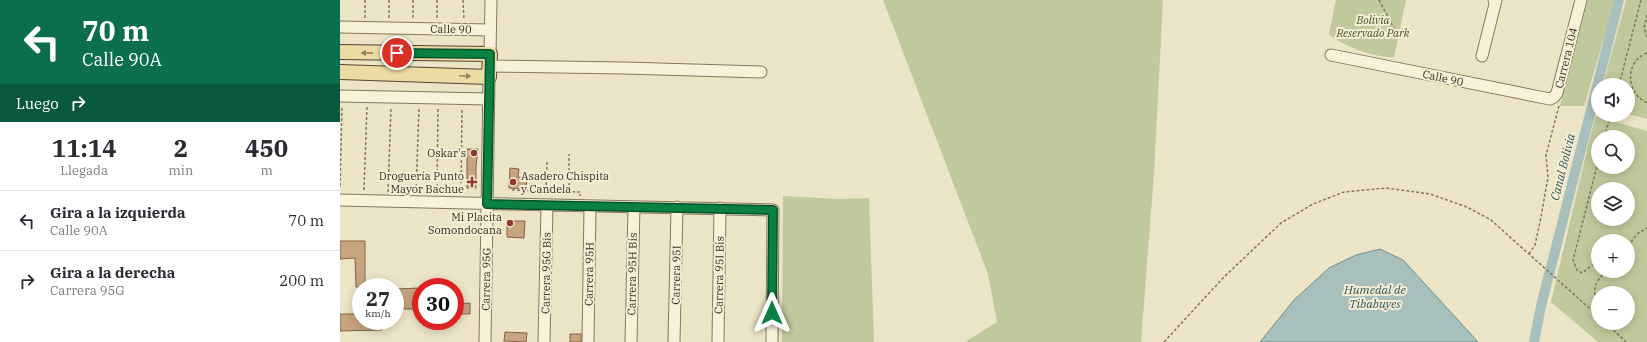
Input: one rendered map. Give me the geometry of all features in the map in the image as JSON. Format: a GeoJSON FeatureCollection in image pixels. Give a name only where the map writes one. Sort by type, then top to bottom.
{"type":"FeatureCollection","features":[{"type":"Feature","properties":{"kind":"main road"},"geometry":{"type":"LineString","coordinates":[[340,52],[490,66]]}},
{"type":"Feature","properties":{"kind":"main road"},"geometry":{"type":"LineString","coordinates":[[340,72],[490,66]]}},
{"type":"Feature","properties":{"kind":"street","name":"Carrera 95G"},"geometry":{"type":"LineString","coordinates":[[485,342],[491,0]]}},
{"type":"Feature","properties":{"kind":"street"},"geometry":{"type":"LineString","coordinates":[[1482,56],[1496,0],[1494,0]]}},
{"type":"Feature","properties":{"kind":"street","name":"Carrera 104"},"geometry":{"type":"LineString","coordinates":[[1554,97],[1557,93],[1581,0]]}},
{"type":"Feature","properties":{"kind":"street","name":"Calle 90"},"geometry":{"type":"LineString","coordinates":[[340,27],[490,30]]}},
{"type":"Feature","properties":{"kind":"street","name":"Calle 90"},"geometry":{"type":"LineString","coordinates":[[1331,55],[1542,99],[1550,99],[1554,97]]}},
{"type":"Feature","properties":{"kind":"street"},"geometry":{"type":"LineString","coordinates":[[490,66],[761,72]]}},
{"type":"Feature","properties":{"kind":"street"},"geometry":{"type":"LineString","coordinates":[[341,96],[489,99]]}},
{"type":"Feature","properties":{"kind":"street"},"geometry":{"type":"LineString","coordinates":[[340,200],[773,210],[772,342]]}},
{"type":"Feature","properties":{"kind":"street","name":"Carrera 95G Bis"},"geometry":{"type":"LineString","coordinates":[[544,342],[547,205]]}},
{"type":"Feature","properties":{"kind":"street","name":"Carrera 95H"},"geometry":{"type":"LineString","coordinates":[[588,342],[590,206]]}},
{"type":"Feature","properties":{"kind":"street","name":"Carrera 95H Bis"},"geometry":{"type":"LineString","coordinates":[[631,342],[634,207]]}},
{"type":"Feature","properties":{"kind":"street","name":"Carrera 95I"},"geometry":{"type":"LineString","coordinates":[[674,342],[677,207]]}},
{"type":"Feature","properties":{"kind":"street","name":"Carrera 95I Bis"},"geometry":{"type":"LineString","coordinates":[[718,342],[720,208]]}},
{"type":"Feature","properties":{"kind":"path"},"geometry":{"type":"LineString","coordinates":[[364,20],[365,0]]}},
{"type":"Feature","properties":{"kind":"path"},"geometry":{"type":"LineString","coordinates":[[389,0],[389,20]]}},
{"type":"Feature","properties":{"kind":"path"},"geometry":{"type":"LineString","coordinates":[[413,0],[413,20]]}},
{"type":"Feature","properties":{"kind":"path"},"geometry":{"type":"LineString","coordinates":[[437,0],[437,21]]}},
{"type":"Feature","properties":{"kind":"path"},"geometry":{"type":"LineString","coordinates":[[463,0],[464,21]]}},
{"type":"Feature","properties":{"kind":"path"},"geometry":{"type":"LineString","coordinates":[[1379,0],[1398,36]]}},
{"type":"Feature","properties":{"kind":"path"},"geometry":{"type":"LineString","coordinates":[[1621,78],[1642,0]]}},
{"type":"Feature","properties":{"kind":"path"},"geometry":{"type":"LineString","coordinates":[[1647,15],[1644,28],[1647,38]]}},
{"type":"Feature","properties":{"kind":"path"},"geometry":{"type":"LineString","coordinates":[[1647,53],[1636,60],[1630,77],[1631,86],[1635,94],[1647,103]]}},
{"type":"Feature","properties":{"kind":"path"},"geometry":{"type":"LineString","coordinates":[[340,186],[341,96]]}},
{"type":"Feature","properties":{"kind":"path","name":"Carrera 104"},"geometry":{"type":"LineString","coordinates":[[1529,254],[1535,245],[1548,177],[1546,155],[1559,106],[1554,97]]}},
{"type":"Feature","properties":{"kind":"path"},"geometry":{"type":"LineString","coordinates":[[364,200],[367,105]]}},
{"type":"Feature","properties":{"kind":"path"},"geometry":{"type":"LineString","coordinates":[[388,201],[392,106]]}},
{"type":"Feature","properties":{"kind":"path"},"geometry":{"type":"LineString","coordinates":[[416,202],[419,106]]}},
{"type":"Feature","properties":{"kind":"path"},"geometry":{"type":"LineString","coordinates":[[437,202],[438,106]]}},
{"type":"Feature","properties":{"kind":"path"},"geometry":{"type":"LineString","coordinates":[[461,203],[462,106]]}},
{"type":"Feature","properties":{"kind":"path"},"geometry":{"type":"LineString","coordinates":[[569,154],[569,192]]}},
{"type":"Feature","properties":{"kind":"path"},"geometry":{"type":"LineString","coordinates":[[546,191],[547,162]]}},
{"type":"Feature","properties":{"kind":"path"},"geometry":{"type":"LineString","coordinates":[[1591,266],[1582,273],[1577,270],[1572,260],[1595,174]]}},
{"type":"Feature","properties":{"kind":"path"},"geometry":{"type":"LineString","coordinates":[[1164,342],[1224,277],[1281,223],[1313,204],[1344,192],[1386,188],[1430,194],[1467,207],[1491,220],[1591,310]]}},
{"type":"Feature","properties":{"kind":"path"},"geometry":{"type":"LineString","coordinates":[[512,190],[580,192]]}},
{"type":"Feature","properties":{"kind":"path"},"geometry":{"type":"LineString","coordinates":[[1635,237],[1647,228]]}},
{"type":"Feature","properties":{"kind":"path"},"geometry":{"type":"LineString","coordinates":[[1613,330],[1626,342]]}},
{"type":"Feature","properties":{"kind":"green space"},"geometry":{"type":"Polygon","coordinates":[[[883,0],[1163,0],[1154,173],[1141,342],[965,342],[997,322],[988,274],[883,0]]]}},
{"type":"Feature","properties":{"kind":"green space","name":"Bolivia Reservado Park"},"geometry":{"type":"Polygon","coordinates":[[[1336,0],[1406,0],[1394,57],[1369,54],[1342,43],[1329,34],[1336,0]]]}},
{"type":"Feature","properties":{"kind":"green space"},"geometry":{"type":"Polygon","coordinates":[[[1588,0],[1615,0],[1584,106],[1560,106],[1588,0]]]}},
{"type":"Feature","properties":{"kind":"green space"},"geometry":{"type":"Polygon","coordinates":[[[1626,0],[1647,0],[1647,119],[1635,116],[1635,78],[1605,78],[1626,0]]]}},
{"type":"Feature","properties":{"kind":"green space"},"geometry":{"type":"Polygon","coordinates":[[[1594,122],[1616,122],[1647,131],[1647,342],[1598,342],[1551,302],[1591,133],[1591,174],[1635,174],[1635,130],[1592,130],[1594,122]]]}},
{"type":"Feature","properties":{"kind":"green space"},"geometry":{"type":"Polygon","coordinates":[[[783,196],[840,199],[869,198],[874,342],[782,342],[783,196]]]}},
{"type":"Feature","properties":{"kind":"water","name":"Humedal de Tibabuyes"},"geometry":{"type":"Polygon","coordinates":[[[1380,249],[1403,260],[1478,342],[1260,342],[1294,300],[1329,268],[1356,255],[1380,249]]]}},
{"type":"Feature","properties":{"kind":"building"},"geometry":{"type":"Polygon","coordinates":[[[467,149],[478,149],[476,188],[467,188],[467,149]]]}},
{"type":"Feature","properties":{"kind":"building"},"geometry":{"type":"Polygon","coordinates":[[[510,168],[519,169],[518,177],[527,178],[526,189],[509,188],[510,168]]]}},
{"type":"Feature","properties":{"kind":"building"},"geometry":{"type":"Polygon","coordinates":[[[507,221],[525,221],[524,238],[507,237],[507,221]]]}},
{"type":"Feature","properties":{"kind":"building"},"geometry":{"type":"Polygon","coordinates":[[[340,241],[365,241],[365,278],[356,278],[355,258],[340,259],[340,241]]]}},
{"type":"Feature","properties":{"kind":"building"},"geometry":{"type":"Polygon","coordinates":[[[412,288],[412,309],[404,309],[404,289],[412,288]]]}},
{"type":"Feature","properties":{"kind":"building"},"geometry":{"type":"Polygon","coordinates":[[[464,303],[470,303],[470,314],[464,314],[464,303]]]}},
{"type":"Feature","properties":{"kind":"building"},"geometry":{"type":"Polygon","coordinates":[[[340,314],[352,314],[352,330],[382,330],[340,331],[340,314]]]}},
{"type":"Feature","properties":{"kind":"building"},"geometry":{"type":"Polygon","coordinates":[[[505,332],[527,333],[526,342],[504,341],[505,332]]]}},
{"type":"Feature","properties":{"kind":"building"},"geometry":{"type":"Polygon","coordinates":[[[570,334],[581,334],[581,342],[570,342],[570,334]]]}},
{"type":"Feature","properties":{"kind":"waterway","name":"Canal Bolivia"},"geometry":{"type":"LineString","coordinates":[[1534,342],[1541,306],[1619,0]]}},
{"type":"Feature","properties":{"kind":"place","name":"Oskar's"},"geometry":{"type":"Point","coordinates":[474,153]}},
{"type":"Feature","properties":{"kind":"place","name":"Droguería Punto Mayor Bachue"},"geometry":{"type":"Point","coordinates":[472,182]}},
{"type":"Feature","properties":{"kind":"place","name":"Asadero Chispita y Candela"},"geometry":{"type":"Point","coordinates":[513,182]}},
{"type":"Feature","properties":{"kind":"place","name":"Mi Placita Somondocana"},"geometry":{"type":"Point","coordinates":[510,223]}},
{"type":"Feature","properties":{"kind":"route"},"geometry":{"type":"LineString","coordinates":[[397,53],[490,54],[487,204],[773,210],[772,313]]}}]}
